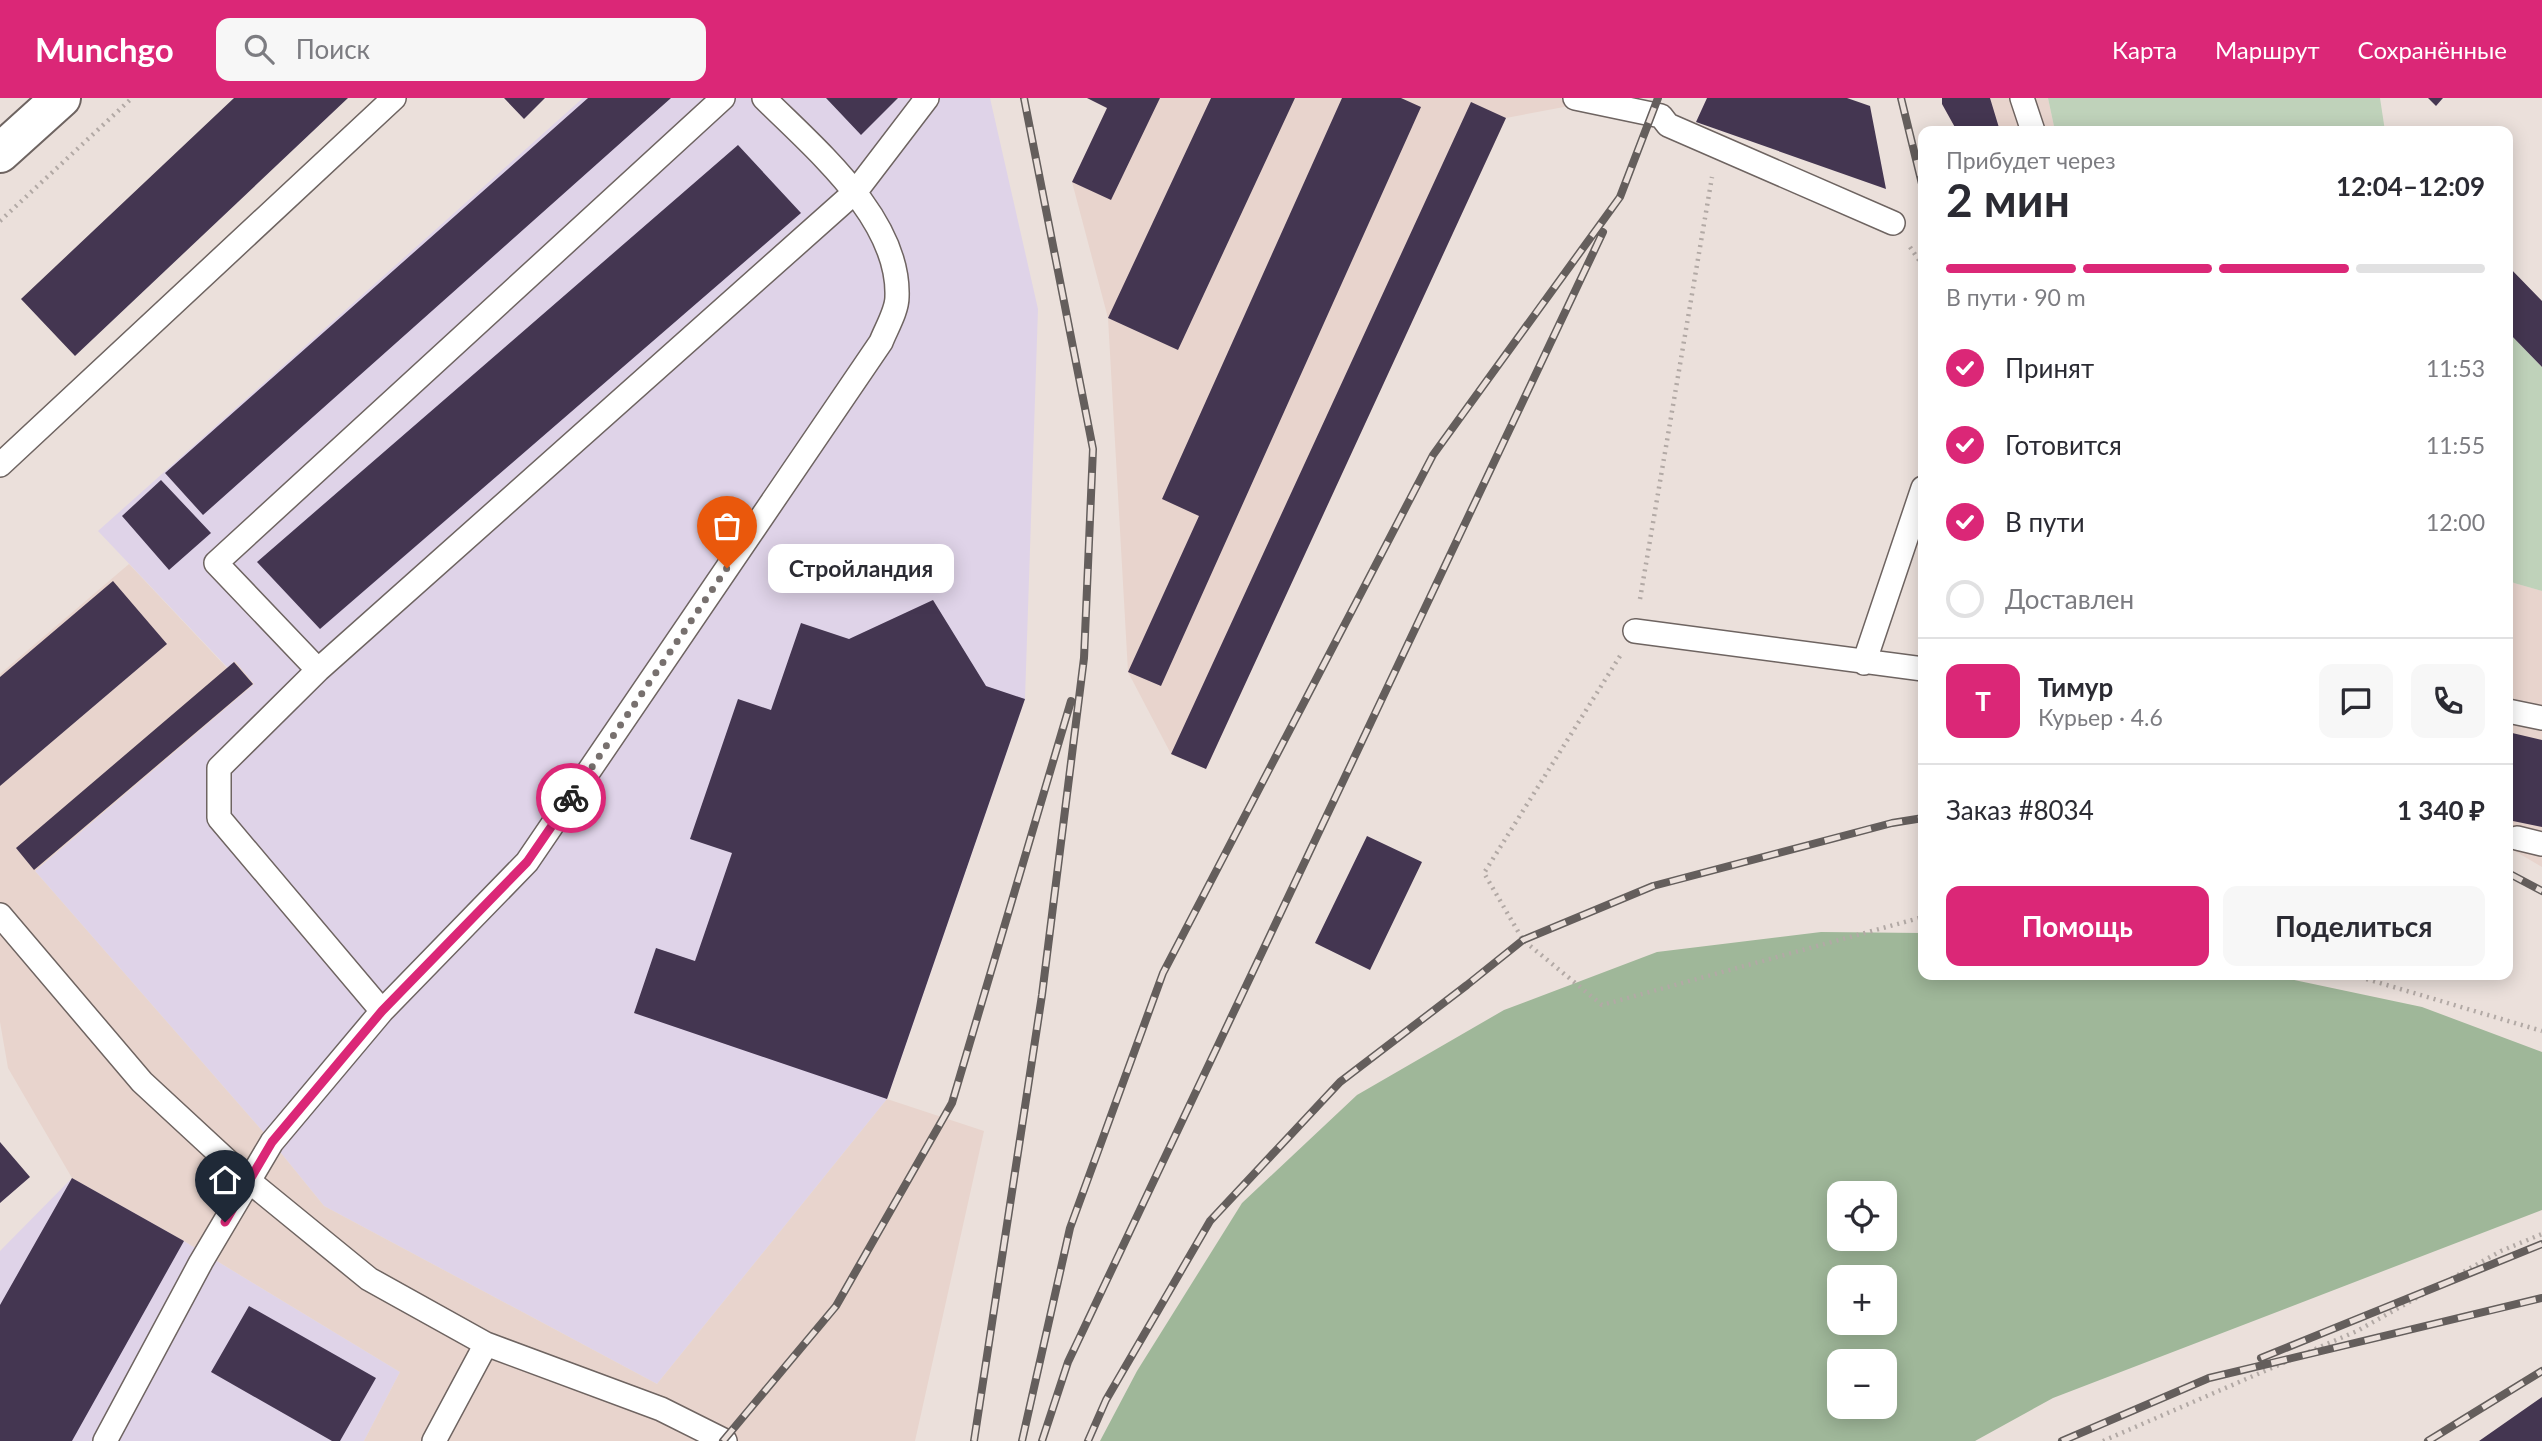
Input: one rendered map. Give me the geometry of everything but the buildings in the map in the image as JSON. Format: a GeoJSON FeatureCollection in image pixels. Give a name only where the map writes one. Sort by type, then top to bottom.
{"type":"FeatureCollection","features":[{"type":"Feature","properties":{"kind":"street"},"geometry":{"type":"LineString","coordinates":[[0,153],[61,98]]}},
{"type":"Feature","properties":{"kind":"lane"},"geometry":{"type":"LineString","coordinates":[[0,465],[394,98]]}},
{"type":"Feature","properties":{"kind":"lane"},"geometry":{"type":"LineString","coordinates":[[318,670],[216,563],[723,98]]}},
{"type":"Feature","properties":{"kind":"lane"},"geometry":{"type":"LineString","coordinates":[[106,1441],[201,1262],[272,1142],[382,1011],[527,862],[881,342],[897,298],[891,254],[856,191],[764,98]]}},
{"type":"Feature","properties":{"kind":"lane"},"geometry":{"type":"LineString","coordinates":[[382,1011],[219,818],[219,768],[318,670],[856,191],[927,98]]}},
{"type":"Feature","properties":{"kind":"lane"},"geometry":{"type":"LineString","coordinates":[[1575,98],[1661,116],[1668,125],[1893,223]]}},
{"type":"Feature","properties":{"kind":"lane"},"geometry":{"type":"LineString","coordinates":[[2022,98],[2031,126]]}},
{"type":"Feature","properties":{"kind":"lane"},"geometry":{"type":"LineString","coordinates":[[1864,663],[1918,503]]}},
{"type":"Feature","properties":{"kind":"lane"},"geometry":{"type":"LineString","coordinates":[[1635,631],[1918,668]]}},
{"type":"Feature","properties":{"kind":"lane"},"geometry":{"type":"LineString","coordinates":[[2513,712],[2542,718]]}},
{"type":"Feature","properties":{"kind":"lane"},"geometry":{"type":"LineString","coordinates":[[2516,838],[2542,844]]}},
{"type":"Feature","properties":{"kind":"lane"},"geometry":{"type":"LineString","coordinates":[[0,915],[142,1082],[249,1181],[369,1279],[486,1344],[661,1409],[725,1441]]}},
{"type":"Feature","properties":{"kind":"lane"},"geometry":{"type":"LineString","coordinates":[[434,1441],[486,1344]]}},
{"type":"Feature","properties":{"kind":"path"},"geometry":{"type":"LineString","coordinates":[[0,221],[132,98]]}},
{"type":"Feature","properties":{"kind":"path"},"geometry":{"type":"LineString","coordinates":[[1717,147],[1635,631],[1484,873],[1523,940],[1602,1005],[1918,918]]}},
{"type":"Feature","properties":{"kind":"path"},"geometry":{"type":"LineString","coordinates":[[2370,980],[2542,1031]]}},
{"type":"Feature","properties":{"kind":"path"},"geometry":{"type":"LineString","coordinates":[[2103,1441],[2357,1331],[2501,1251],[2542,1234]]}},
{"type":"Feature","properties":{"kind":"shaded area"},"geometry":{"type":"Polygon","coordinates":[[[583,98],[990,98],[1038,309],[1025,699],[887,1099],[657,1384],[324,1206],[272,1142],[35,871],[254,684],[235,662],[228,668],[98,531],[583,98]]]}},
{"type":"Feature","properties":{"kind":"shaded area"},"geometry":{"type":"Polygon","coordinates":[[[1087,98],[1612,98],[1506,118],[1206,769],[1171,754],[1128,672],[1108,318],[1072,182],[1107,108],[1087,98]]]}},
{"type":"Feature","properties":{"kind":"shaded area"},"geometry":{"type":"Polygon","coordinates":[[[1942,98],[2048,98],[2054,126],[1954,126],[1942,104],[1942,98]]]}},
{"type":"Feature","properties":{"kind":"shaded area"},"geometry":{"type":"Polygon","coordinates":[[[129,564],[227,668],[235,661],[254,684],[35,871],[272,1142],[324,1206],[657,1384],[887,1099],[984,1131],[915,1441],[364,1441],[400,1372],[184,1241],[72,1178],[8,1068],[0,1022],[0,674],[129,564]]]}},
{"type":"Feature","properties":{"kind":"shaded area"},"geometry":{"type":"Polygon","coordinates":[[[2513,582],[2542,591],[2542,867],[2513,850],[2513,582]]]}},
{"type":"Feature","properties":{"kind":"shaded area"},"geometry":{"type":"Polygon","coordinates":[[[72,1178],[184,1241],[400,1372],[364,1441],[0,1441],[0,1251],[72,1178]]]}},
{"type":"Feature","properties":{"kind":"green space"},"geometry":{"type":"Polygon","coordinates":[[[2048,98],[2380,98],[2384,126],[2054,126],[2048,98]]]}},
{"type":"Feature","properties":{"kind":"green space"},"geometry":{"type":"Polygon","coordinates":[[[2513,337],[2542,367],[2542,591],[2514,583],[2513,337]]]}},
{"type":"Feature","properties":{"kind":"green space"},"geometry":{"type":"Polygon","coordinates":[[[1821,932],[1918,933],[1918,980],[2294,980],[2422,1007],[2542,1052],[2542,1210],[2053,1398],[1975,1441],[1100,1441],[1137,1371],[1242,1203],[1357,1095],[1504,1010],[1657,952],[1821,932]]]}},
{"type":"Feature","properties":{"kind":"railway"},"geometry":{"type":"LineString","coordinates":[[974,1441],[1042,995],[1084,658],[1093,449],[1024,98]]}},
{"type":"Feature","properties":{"kind":"railway"},"geometry":{"type":"LineString","coordinates":[[1022,1441],[1070,1228],[1163,973],[1433,455],[1620,197],[1658,98]]}},
{"type":"Feature","properties":{"kind":"railway"},"geometry":{"type":"LineString","coordinates":[[1901,98],[1918,168]]}},
{"type":"Feature","properties":{"kind":"railway"},"geometry":{"type":"LineString","coordinates":[[1042,1441],[1068,1362],[1603,232]]}},
{"type":"Feature","properties":{"kind":"railway"},"geometry":{"type":"LineString","coordinates":[[723,1441],[836,1306],[952,1103],[1071,701]]}},
{"type":"Feature","properties":{"kind":"railway"},"geometry":{"type":"LineString","coordinates":[[1088,1441],[1106,1400],[1210,1221],[1340,1082],[1523,940],[1653,886],[1892,823],[1918,819]]}},
{"type":"Feature","properties":{"kind":"railway"},"geometry":{"type":"LineString","coordinates":[[2513,876],[2542,891]]}},
{"type":"Feature","properties":{"kind":"railway"},"geometry":{"type":"LineString","coordinates":[[2261,1358],[2542,1244]]}},
{"type":"Feature","properties":{"kind":"railway"},"geometry":{"type":"LineString","coordinates":[[2062,1441],[2209,1378],[2542,1298]]}},
{"type":"Feature","properties":{"kind":"railway"},"geometry":{"type":"LineString","coordinates":[[2428,1441],[2542,1371]]}},
{"type":"Feature","properties":{"kind":"way so far"},"geometry":{"type":"LineString","coordinates":[[571,798],[727,568]]}},
{"type":"Feature","properties":{"kind":"place","name":"Стройландия"},"geometry":{"type":"Point","coordinates":[727,568]}},
{"type":"Feature","properties":{"kind":"route"},"geometry":{"type":"LineString","coordinates":[[225,1222],[272,1142],[382,1011],[527,862],[571,798]]}}]}
